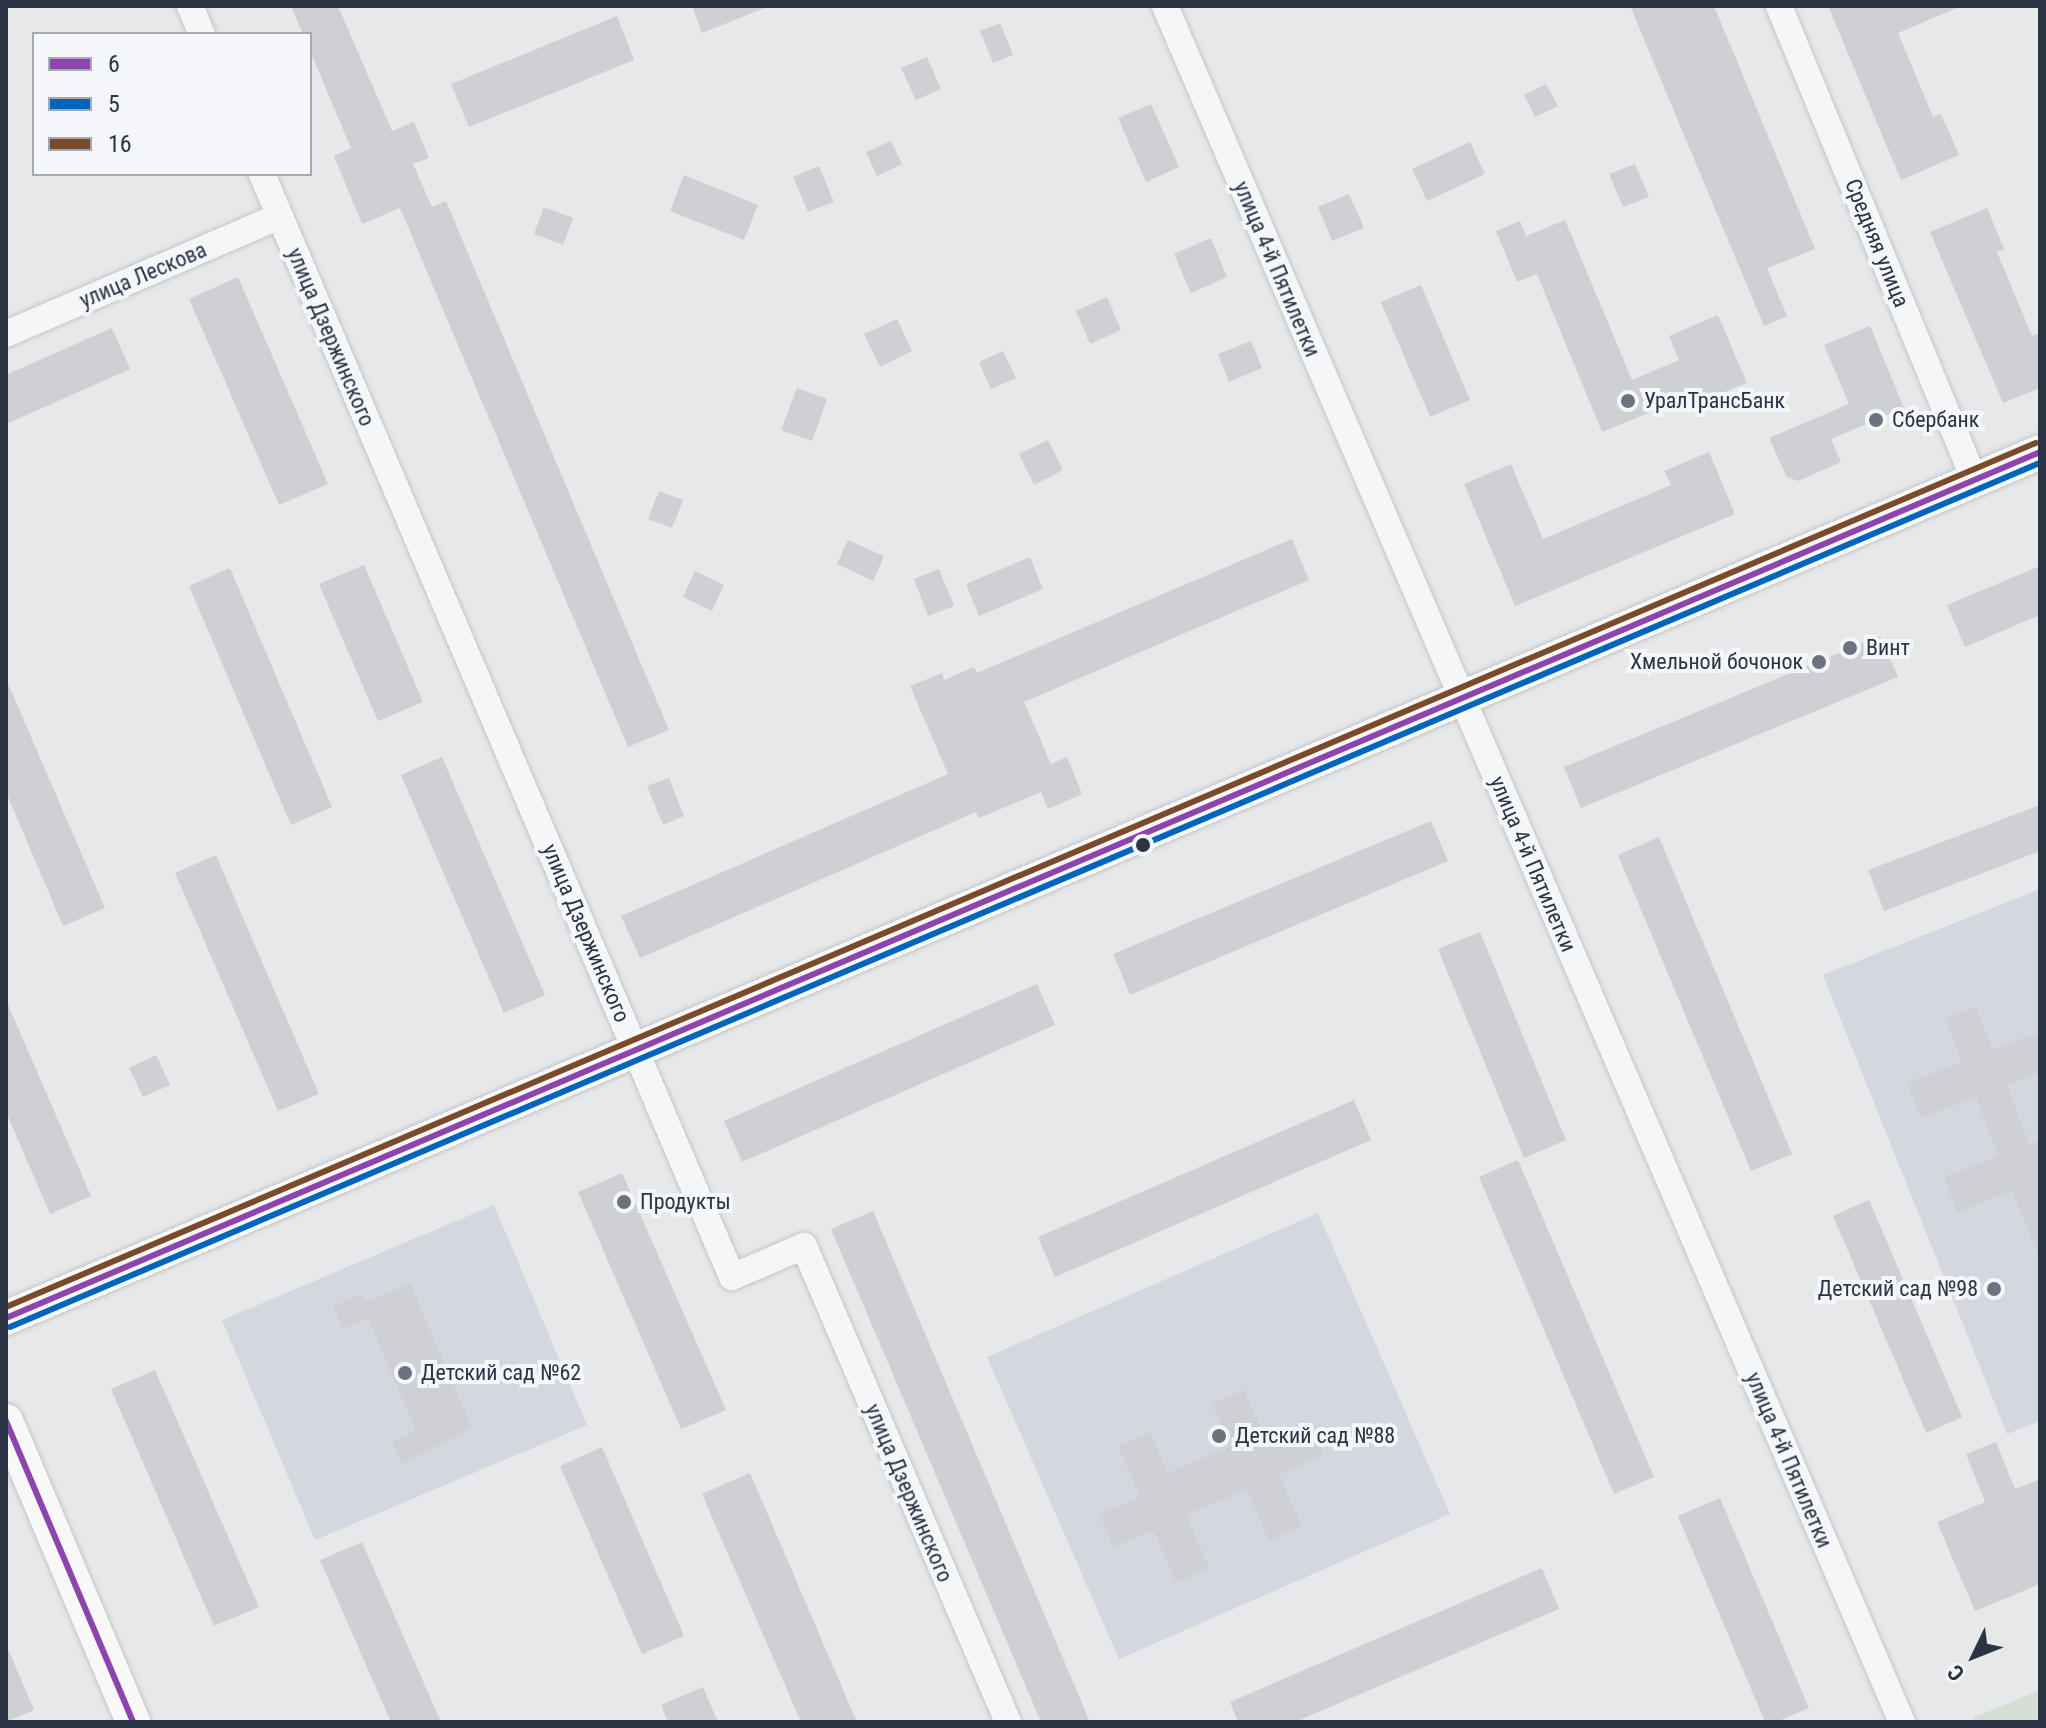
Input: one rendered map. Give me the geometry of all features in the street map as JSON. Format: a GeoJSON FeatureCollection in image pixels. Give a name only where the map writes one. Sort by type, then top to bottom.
{"type":"FeatureCollection","features":[{"type":"Feature","properties":{"kind":"main road"},"geometry":{"type":"LineString","coordinates":[[6,1318],[2040,452]]}},
{"type":"Feature","properties":{"kind":"main road"},"geometry":{"type":"LineString","coordinates":[[6,1421],[133,1722]]}},
{"type":"Feature","properties":{"kind":"street"},"geometry":{"type":"LineString","coordinates":[[190,6],[201,32]]}},
{"type":"Feature","properties":{"kind":"street","name":"улица 4-й Пятилетки"},"geometry":{"type":"LineString","coordinates":[[1165,6],[1902,1722]]}},
{"type":"Feature","properties":{"kind":"street","name":"Средняя улица"},"geometry":{"type":"LineString","coordinates":[[1779,6],[1974,479]]}},
{"type":"Feature","properties":{"kind":"street","name":"улица Дзержинского"},"geometry":{"type":"LineString","coordinates":[[263,176],[732,1277],[804,1246],[1008,1722]]}},
{"type":"Feature","properties":{"kind":"street","name":"улица Лескова"},"geometry":{"type":"LineString","coordinates":[[6,334],[280,216]]}},
{"type":"Feature","properties":{"kind":"shaded area","name":"Детский сад №98"},"geometry":{"type":"Polygon","coordinates":[[[2040,889],[2040,1421],[2007,1434],[1823,975],[2040,889]]]}},
{"type":"Feature","properties":{"kind":"shaded area","name":"Детский сад №62"},"geometry":{"type":"Polygon","coordinates":[[[494,1205],[587,1425],[315,1540],[222,1320],[494,1205]]]}},
{"type":"Feature","properties":{"kind":"shaded area","name":"Детский сад №88"},"geometry":{"type":"Polygon","coordinates":[[[1318,1213],[1450,1514],[1119,1659],[987,1357],[1318,1213]]]}},
{"type":"Feature","properties":{"kind":"shaded area"},"geometry":{"type":"Polygon","coordinates":[[[2040,1690],[2040,1722],[1975,1722],[1973,1718],[2040,1690]]]}},
{"type":"Feature","properties":{"kind":"building"},"geometry":{"type":"Polygon","coordinates":[[[291,6],[338,6],[392,131],[414,122],[429,158],[413,164],[432,207],[446,201],[669,730],[628,747],[400,208],[362,224],[334,156],[351,148],[312,56],[312,32],[302,32],[291,6]]]}},
{"type":"Feature","properties":{"kind":"building"},"geometry":{"type":"Polygon","coordinates":[[[692,6],[767,6],[767,7],[702,33],[692,6]]]}},
{"type":"Feature","properties":{"kind":"building"},"geometry":{"type":"Polygon","coordinates":[[[1630,6],[1714,6],[1815,249],[1767,268],[1787,316],[1764,326],[1630,6]]]}},
{"type":"Feature","properties":{"kind":"building"},"geometry":{"type":"Polygon","coordinates":[[[1828,6],[1961,6],[1898,33],[1933,117],[1941,114],[1959,155],[1901,180],[1828,6]]]}},
{"type":"Feature","properties":{"kind":"building"},"geometry":{"type":"Polygon","coordinates":[[[617,16],[634,60],[469,127],[451,84],[617,16]]]}},
{"type":"Feature","properties":{"kind":"building"},"geometry":{"type":"Polygon","coordinates":[[[1000,23],[1013,55],[993,63],[980,31],[1000,23]]]}},
{"type":"Feature","properties":{"kind":"building"},"geometry":{"type":"Polygon","coordinates":[[[927,57],[941,89],[916,100],[901,68],[927,57]]]}},
{"type":"Feature","properties":{"kind":"building"},"geometry":{"type":"Polygon","coordinates":[[[1546,84],[1558,106],[1535,117],[1524,95],[1546,84]]]}},
{"type":"Feature","properties":{"kind":"building"},"geometry":{"type":"Polygon","coordinates":[[[1151,104],[1179,167],[1146,182],[1118,118],[1151,104]]]}},
{"type":"Feature","properties":{"kind":"building"},"geometry":{"type":"Polygon","coordinates":[[[891,141],[902,164],[877,176],[866,152],[891,141]]]}},
{"type":"Feature","properties":{"kind":"building"},"geometry":{"type":"Polygon","coordinates":[[[1470,142],[1485,174],[1427,201],[1412,169],[1470,142]]]}},
{"type":"Feature","properties":{"kind":"building"},"geometry":{"type":"Polygon","coordinates":[[[1635,164],[1649,197],[1623,207],[1609,174],[1635,164]]]}},
{"type":"Feature","properties":{"kind":"building"},"geometry":{"type":"Polygon","coordinates":[[[819,166],[834,202],[808,212],[793,177],[819,166]]]}},
{"type":"Feature","properties":{"kind":"building"},"geometry":{"type":"Polygon","coordinates":[[[684,175],[758,205],[744,240],[670,211],[684,175]]]}},
{"type":"Feature","properties":{"kind":"building"},"geometry":{"type":"Polygon","coordinates":[[[1349,194],[1364,228],[1332,241],[1318,207],[1349,194]]]}},
{"type":"Feature","properties":{"kind":"building"},"geometry":{"type":"Polygon","coordinates":[[[544,207],[573,218],[563,245],[534,234],[544,207]]]}},
{"type":"Feature","properties":{"kind":"building"},"geometry":{"type":"Polygon","coordinates":[[[1987,208],[2004,249],[1997,252],[2032,336],[2040,333],[2040,388],[2003,403],[1930,232],[1987,208]]]}},
{"type":"Feature","properties":{"kind":"building"},"geometry":{"type":"Polygon","coordinates":[[[1565,220],[1632,380],[1679,360],[1669,336],[1718,315],[1747,383],[1698,403],[1694,394],[1602,432],[1537,274],[1517,282],[1496,231],[1520,221],[1526,236],[1565,220]]]}},
{"type":"Feature","properties":{"kind":"building"},"geometry":{"type":"Polygon","coordinates":[[[1211,238],[1227,277],[1191,293],[1174,254],[1211,238]]]}},
{"type":"Feature","properties":{"kind":"building"},"geometry":{"type":"Polygon","coordinates":[[[238,277],[328,484],[279,505],[189,299],[238,277]]]}},
{"type":"Feature","properties":{"kind":"building"},"geometry":{"type":"Polygon","coordinates":[[[1421,285],[1470,400],[1430,417],[1381,302],[1421,285]]]}},
{"type":"Feature","properties":{"kind":"building"},"geometry":{"type":"Polygon","coordinates":[[[1107,297],[1121,330],[1090,344],[1076,311],[1107,297]]]}},
{"type":"Feature","properties":{"kind":"building"},"geometry":{"type":"Polygon","coordinates":[[[897,319],[912,351],[880,367],[864,334],[897,319]]]}},
{"type":"Feature","properties":{"kind":"building"},"geometry":{"type":"Polygon","coordinates":[[[1870,326],[1904,408],[1831,439],[1841,462],[1798,481],[1787,477],[1769,438],[1849,404],[1824,345],[1870,326]]]}},
{"type":"Feature","properties":{"kind":"building"},"geometry":{"type":"Polygon","coordinates":[[[112,328],[130,369],[6,424],[6,375],[112,328]]]}},
{"type":"Feature","properties":{"kind":"building"},"geometry":{"type":"Polygon","coordinates":[[[1251,341],[1262,368],[1229,382],[1218,354],[1251,341]]]}},
{"type":"Feature","properties":{"kind":"building"},"geometry":{"type":"Polygon","coordinates":[[[1003,351],[1016,378],[991,389],[979,362],[1003,351]]]}},
{"type":"Feature","properties":{"kind":"building"},"geometry":{"type":"Polygon","coordinates":[[[797,388],[827,399],[812,441],[781,430],[797,388]]]}},
{"type":"Feature","properties":{"kind":"building"},"geometry":{"type":"Polygon","coordinates":[[[1048,440],[1063,470],[1034,485],[1019,454],[1048,440]]]}},
{"type":"Feature","properties":{"kind":"building"},"geometry":{"type":"Polygon","coordinates":[[[1709,452],[1735,514],[1515,606],[1464,484],[1511,464],[1543,539],[1671,485],[1664,471],[1709,452]]]}},
{"type":"Feature","properties":{"kind":"building"},"geometry":{"type":"Polygon","coordinates":[[[659,491],[683,500],[672,528],[648,519],[659,491]]]}},
{"type":"Feature","properties":{"kind":"building"},"geometry":{"type":"Polygon","coordinates":[[[1292,539],[1309,580],[1024,702],[1051,764],[1067,757],[1082,794],[1048,809],[1041,792],[979,818],[976,812],[640,958],[621,916],[948,774],[910,686],[942,673],[944,680],[974,667],[977,673],[1292,539]]]}},
{"type":"Feature","properties":{"kind":"building"},"geometry":{"type":"Polygon","coordinates":[[[848,540],[884,556],[873,581],[837,564],[848,540]]]}},
{"type":"Feature","properties":{"kind":"building"},"geometry":{"type":"Polygon","coordinates":[[[1030,557],[1043,589],[979,616],[966,584],[1030,557]]]}},
{"type":"Feature","properties":{"kind":"building"},"geometry":{"type":"Polygon","coordinates":[[[364,565],[423,702],[378,721],[319,584],[364,565]]]}},
{"type":"Feature","properties":{"kind":"building"},"geometry":{"type":"Polygon","coordinates":[[[2040,566],[2040,615],[1965,647],[1947,605],[2040,566]]]}},
{"type":"Feature","properties":{"kind":"building"},"geometry":{"type":"Polygon","coordinates":[[[230,568],[332,807],[291,825],[189,586],[230,568]]]}},
{"type":"Feature","properties":{"kind":"building"},"geometry":{"type":"Polygon","coordinates":[[[939,569],[954,606],[928,616],[914,579],[939,569]]]}},
{"type":"Feature","properties":{"kind":"building"},"geometry":{"type":"Polygon","coordinates":[[[695,571],[724,585],[712,611],[683,597],[695,571]]]}},
{"type":"Feature","properties":{"kind":"building"},"geometry":{"type":"Polygon","coordinates":[[[1880,636],[1898,677],[1581,808],[1564,767],[1880,636]]]}},
{"type":"Feature","properties":{"kind":"building"},"geometry":{"type":"Polygon","coordinates":[[[6,679],[105,908],[63,926],[6,792],[6,679]]]}},
{"type":"Feature","properties":{"kind":"building"},"geometry":{"type":"Polygon","coordinates":[[[442,757],[545,995],[504,1013],[401,775],[442,757]]]}},
{"type":"Feature","properties":{"kind":"building"},"geometry":{"type":"Polygon","coordinates":[[[669,778],[684,816],[663,825],[647,786],[669,778]]]}},
{"type":"Feature","properties":{"kind":"building"},"geometry":{"type":"Polygon","coordinates":[[[2040,805],[2040,851],[1884,911],[1868,870],[2040,805]]]}},
{"type":"Feature","properties":{"kind":"building"},"geometry":{"type":"Polygon","coordinates":[[[1431,821],[1448,861],[1130,995],[1113,954],[1431,821]]]}},
{"type":"Feature","properties":{"kind":"building"},"geometry":{"type":"Polygon","coordinates":[[[1659,837],[1792,1154],[1751,1171],[1618,855],[1659,837]]]}},
{"type":"Feature","properties":{"kind":"building"},"geometry":{"type":"Polygon","coordinates":[[[216,855],[319,1094],[278,1111],[175,873],[216,855]]]}},
{"type":"Feature","properties":{"kind":"building"},"geometry":{"type":"Polygon","coordinates":[[[1480,932],[1566,1140],[1524,1158],[1438,949],[1480,932]]]}},
{"type":"Feature","properties":{"kind":"building"},"geometry":{"type":"Polygon","coordinates":[[[1037,984],[1055,1025],[742,1162],[724,1121],[1037,984]]]}},
{"type":"Feature","properties":{"kind":"building"},"geometry":{"type":"Polygon","coordinates":[[[6,1000],[91,1196],[50,1214],[6,1112],[6,1000]]]}},
{"type":"Feature","properties":{"kind":"building"},"geometry":{"type":"Polygon","coordinates":[[[1976,1007],[1993,1050],[2040,1032],[2040,1073],[2007,1085],[2029,1144],[2040,1140],[2040,1260],[2012,1191],[1957,1212],[1944,1177],[1998,1156],[1976,1097],[1921,1118],[1907,1083],[1962,1062],[1945,1019],[1976,1007]]]}},
{"type":"Feature","properties":{"kind":"building"},"geometry":{"type":"Polygon","coordinates":[[[156,1055],[170,1085],[143,1097],[129,1068],[156,1055]]]}},
{"type":"Feature","properties":{"kind":"building"},"geometry":{"type":"Polygon","coordinates":[[[1354,1100],[1371,1140],[1055,1277],[1038,1237],[1354,1100]]]}},
{"type":"Feature","properties":{"kind":"building"},"geometry":{"type":"Polygon","coordinates":[[[1518,1160],[1654,1477],[1614,1494],[1479,1177],[1518,1160]]]}},
{"type":"Feature","properties":{"kind":"building"},"geometry":{"type":"Polygon","coordinates":[[[622,1173],[726,1410],[681,1429],[578,1192],[622,1173]]]}},
{"type":"Feature","properties":{"kind":"building"},"geometry":{"type":"Polygon","coordinates":[[[1869,1200],[1962,1417],[1926,1433],[1833,1216],[1869,1200]]]}},
{"type":"Feature","properties":{"kind":"building"},"geometry":{"type":"Polygon","coordinates":[[[873,1211],[1090,1722],[1041,1722],[831,1229],[873,1211]]]}},
{"type":"Feature","properties":{"kind":"building"},"geometry":{"type":"Polygon","coordinates":[[[410,1283],[472,1428],[402,1464],[392,1442],[416,1431],[368,1318],[343,1329],[333,1306],[362,1294],[366,1302],[410,1283]]]}},
{"type":"Feature","properties":{"kind":"building"},"geometry":{"type":"Polygon","coordinates":[[[155,1370],[259,1607],[214,1626],[111,1389],[155,1370]]]}},
{"type":"Feature","properties":{"kind":"building"},"geometry":{"type":"Polygon","coordinates":[[[1244,1390],[1267,1442],[1310,1423],[1324,1455],[1279,1475],[1302,1526],[1269,1541],[1247,1489],[1186,1515],[1209,1568],[1176,1582],[1153,1530],[1114,1547],[1099,1515],[1140,1497],[1118,1446],[1150,1432],[1168,1473],[1231,1446],[1212,1404],[1244,1390]]]}},
{"type":"Feature","properties":{"kind":"building"},"geometry":{"type":"Polygon","coordinates":[[[1996,1442],[2015,1489],[2040,1479],[2040,1584],[1975,1611],[1937,1522],[1985,1502],[1966,1454],[1996,1442]]]}},
{"type":"Feature","properties":{"kind":"building"},"geometry":{"type":"Polygon","coordinates":[[[602,1447],[684,1636],[642,1654],[560,1466],[602,1447]]]}},
{"type":"Feature","properties":{"kind":"building"},"geometry":{"type":"Polygon","coordinates":[[[750,1473],[857,1722],[801,1722],[702,1494],[750,1473]]]}},
{"type":"Feature","properties":{"kind":"building"},"geometry":{"type":"Polygon","coordinates":[[[1720,1498],[1809,1708],[1776,1722],[1765,1722],[1678,1516],[1720,1498]]]}},
{"type":"Feature","properties":{"kind":"building"},"geometry":{"type":"Polygon","coordinates":[[[362,1542],[441,1722],[391,1722],[320,1560],[362,1542]]]}},
{"type":"Feature","properties":{"kind":"building"},"geometry":{"type":"Polygon","coordinates":[[[1542,1568],[1559,1609],[1295,1722],[1238,1722],[1230,1702],[1542,1568]]]}},
{"type":"Feature","properties":{"kind":"building"},"geometry":{"type":"Polygon","coordinates":[[[6,1644],[34,1710],[6,1722],[6,1644]]]}},
{"type":"Feature","properties":{"kind":"building"},"geometry":{"type":"Polygon","coordinates":[[[703,1687],[718,1722],[668,1722],[661,1705],[703,1687]]]}},
{"type":"Feature","properties":{"kind":"transit line","name":"16"},"geometry":{"type":"LineString","coordinates":[[6,1307],[2036,443]]}},
{"type":"Feature","properties":{"kind":"transit line","name":"6"},"geometry":{"type":"LineString","coordinates":[[6,1318],[2040,452]]}},
{"type":"Feature","properties":{"kind":"transit line","name":"5"},"geometry":{"type":"LineString","coordinates":[[10,1327],[2040,463]]}},
{"type":"Feature","properties":{"kind":"transit line","name":"6"},"geometry":{"type":"LineString","coordinates":[[6,1421],[133,1722]]}},
{"type":"Feature","properties":{"kind":"place","name":"УралТрансБанк"},"geometry":{"type":"Point","coordinates":[1628,401]}},
{"type":"Feature","properties":{"kind":"place","name":"Сбербанк"},"geometry":{"type":"Point","coordinates":[1876,420]}},
{"type":"Feature","properties":{"kind":"place","name":"Винт"},"geometry":{"type":"Point","coordinates":[1850,648]}},
{"type":"Feature","properties":{"kind":"place","name":"Хмельной бочонок"},"geometry":{"type":"Point","coordinates":[1819,662]}},
{"type":"Feature","properties":{"kind":"place","name":"Продукты"},"geometry":{"type":"Point","coordinates":[624,1202]}},
{"type":"Feature","properties":{"kind":"place","name":"Детский сад №98"},"geometry":{"type":"Point","coordinates":[1994,1289]}},
{"type":"Feature","properties":{"kind":"place","name":"Детский сад №62"},"geometry":{"type":"Point","coordinates":[405,1373]}},
{"type":"Feature","properties":{"kind":"place","name":"Детский сад №88"},"geometry":{"type":"Point","coordinates":[1219,1436]}}]}
